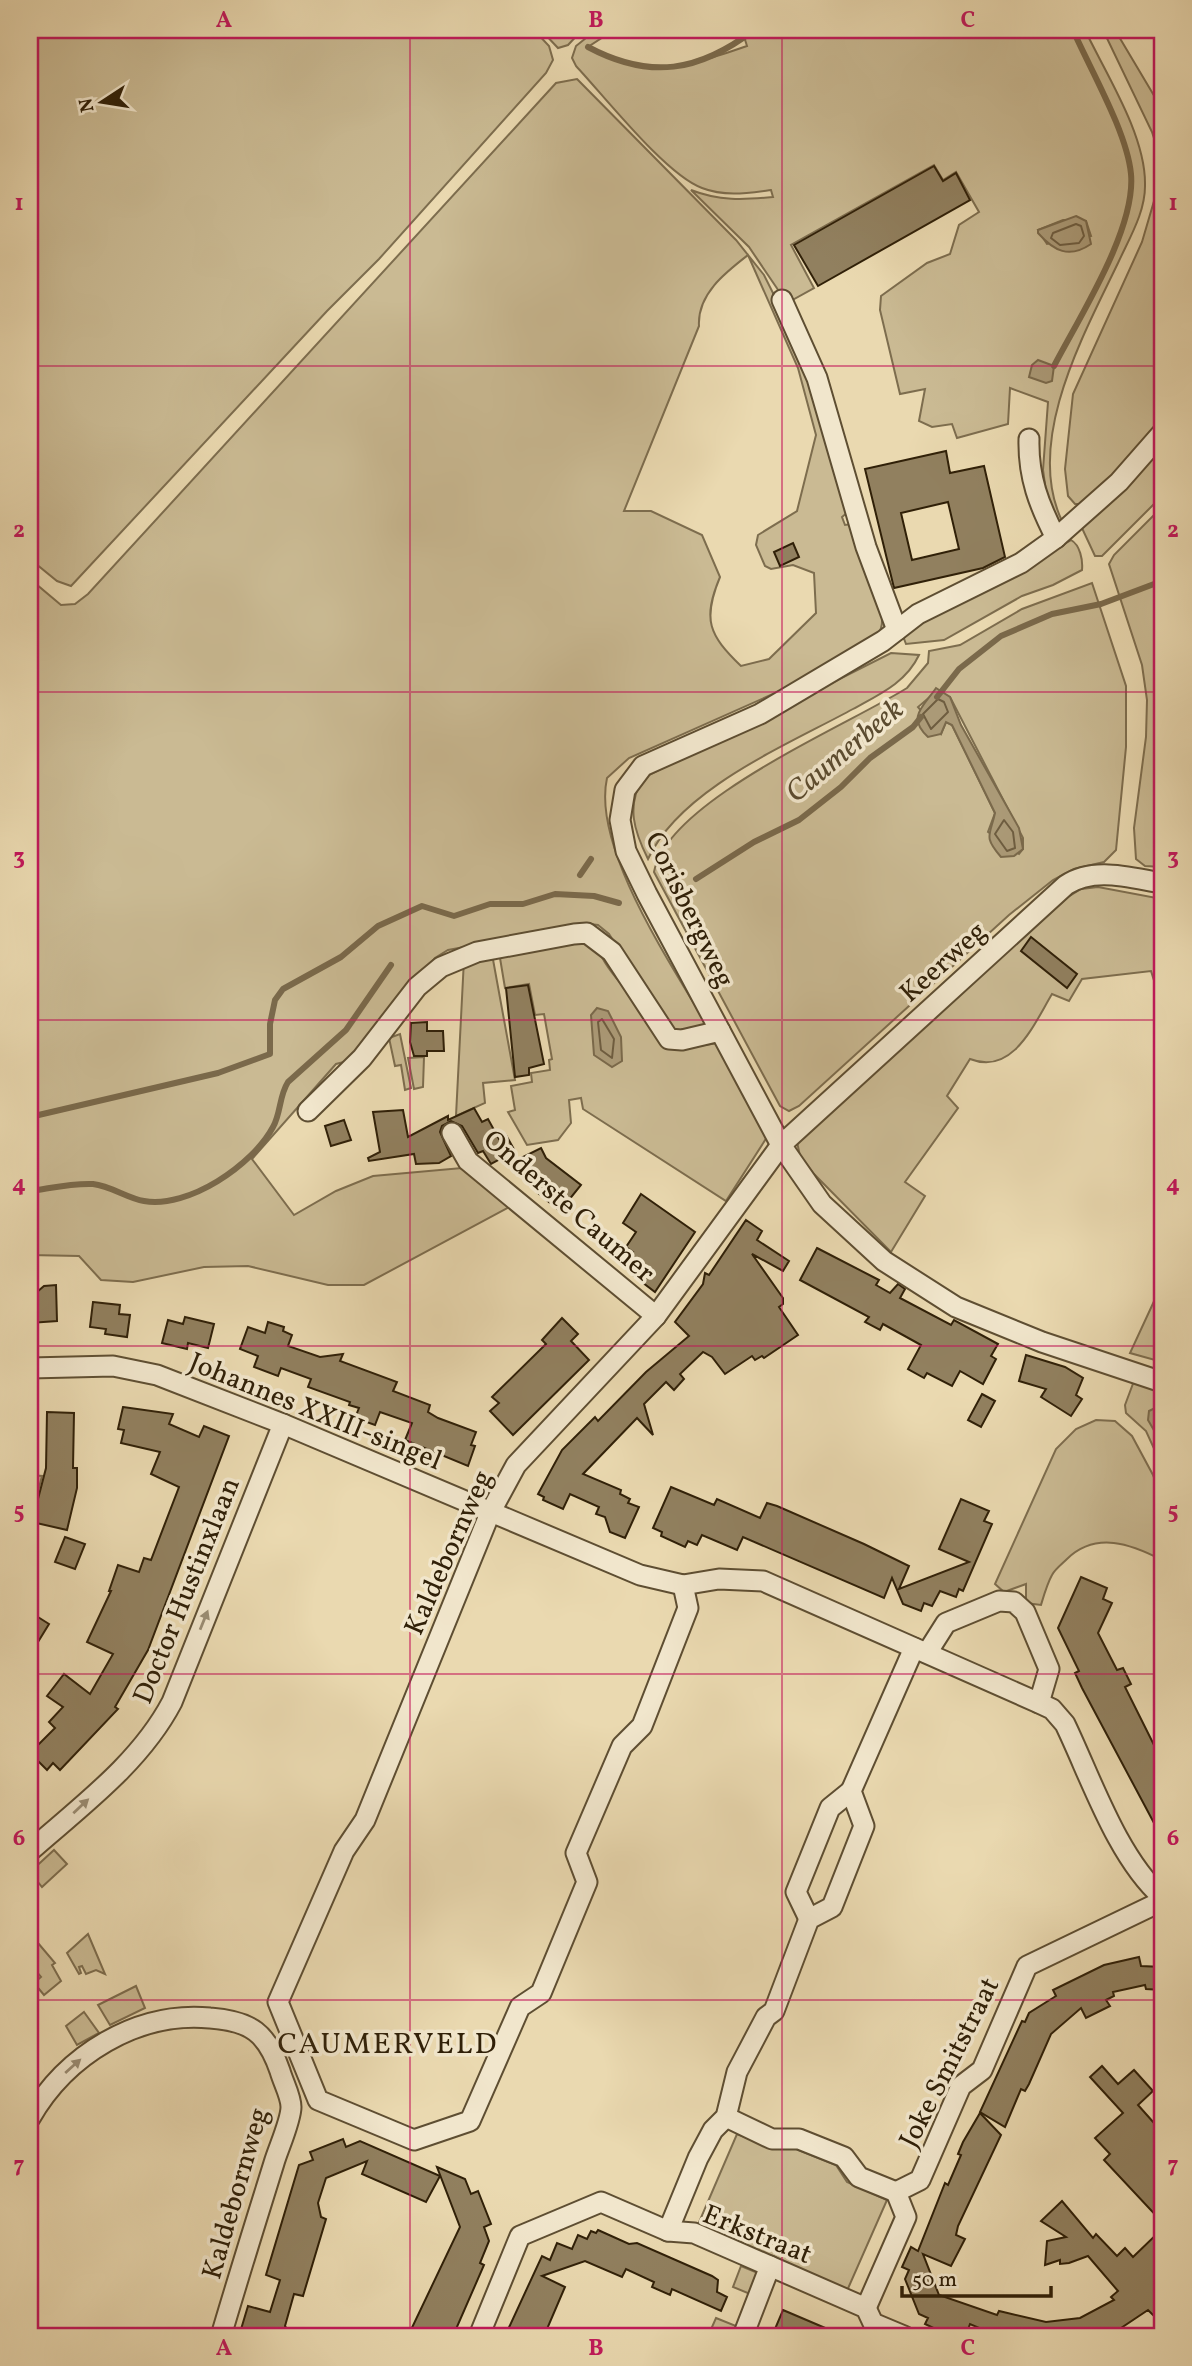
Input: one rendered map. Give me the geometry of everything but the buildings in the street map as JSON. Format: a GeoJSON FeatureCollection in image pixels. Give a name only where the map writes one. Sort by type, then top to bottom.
{"type":"FeatureCollection","features":[{"type":"Feature","properties":{"kind":"street"},"geometry":{"type":"LineString","coordinates":[[782,300],[817,378],[866,547],[897,630]]}},
{"type":"Feature","properties":{"kind":"street","name":"Corisbergweg"},"geometry":{"type":"LineString","coordinates":[[1162,433],[1119,482],[1056,538],[1021,563],[939,602],[883,641],[760,714],[643,766],[625,790],[620,820],[626,851],[720,1031],[781,1145],[822,1204],[884,1261],[921,1287],[997,1325],[1162,1382]]}},
{"type":"Feature","properties":{"kind":"street"},"geometry":{"type":"LineString","coordinates":[[1029,439],[1030,469],[1037,500],[1056,538]]}},
{"type":"Feature","properties":{"kind":"street","name":"Keerweg"},"geometry":{"type":"LineString","coordinates":[[781,1145],[1078,877],[1096,874],[1162,883]]}},
{"type":"Feature","properties":{"kind":"street"},"geometry":{"type":"LineString","coordinates":[[308,1111],[362,1058],[417,987],[441,967],[477,953],[538,941],[587,933],[612,952],[669,1039],[682,1040],[720,1031]]}},
{"type":"Feature","properties":{"kind":"street","name":"Onderste Caumer"},"geometry":{"type":"LineString","coordinates":[[452,1133],[468,1161],[656,1316]]}},
{"type":"Feature","properties":{"kind":"street","name":"Kaldebornweg"},"geometry":{"type":"LineString","coordinates":[[683,1585],[688,1608],[642,1726],[622,1746],[576,1853],[587,1882],[541,1993],[520,2007],[470,2121],[414,2140],[318,2100],[278,2002],[344,1851],[365,1820],[490,1513],[516,1465],[656,1316],[781,1145]]}},
{"type":"Feature","properties":{"kind":"street","name":"Johannes XXIII-singel"},"geometry":{"type":"LineString","coordinates":[[30,1368],[113,1366],[136,1370],[282,1424],[640,1575],[683,1585],[719,1579],[763,1581],[1052,1709],[1065,1724],[1120,1838],[1144,1878],[1162,1899]]}},
{"type":"Feature","properties":{"kind":"street","name":"Doctor Hustinxlaan"},"geometry":{"type":"LineString","coordinates":[[30,1851],[136,1755],[158,1729],[172,1702],[282,1424]]}},
{"type":"Feature","properties":{"kind":"street"},"geometry":{"type":"LineString","coordinates":[[809,1919],[796,1892],[830,1808],[851,1791],[920,1650],[946,1623],[999,1601],[1014,1602],[1025,1612],[1049,1669],[1039,1703]]}},
{"type":"Feature","properties":{"kind":"street"},"geometry":{"type":"LineString","coordinates":[[668,2231],[703,2149],[713,2130],[726,2117],[737,2072],[766,2017],[774,2011],[809,1919],[832,1907],[864,1826],[851,1791]]}},
{"type":"Feature","properties":{"kind":"street","name":"Joke Smitstraat"},"geometry":{"type":"LineString","coordinates":[[896,2192],[920,2180],[961,2086],[982,2070],[1027,1966],[1162,1899]]}},
{"type":"Feature","properties":{"kind":"street","name":"Kaldebornweg"},"geometry":{"type":"LineString","coordinates":[[30,2118],[60,2077],[84,2056],[137,2027],[180,2016],[219,2018],[256,2030],[271,2048],[291,2107],[221,2336]]}},
{"type":"Feature","properties":{"kind":"street"},"geometry":{"type":"LineString","coordinates":[[726,2117],[772,2139],[799,2139],[844,2157],[859,2177],[896,2192],[906,2217],[866,2308]]}},
{"type":"Feature","properties":{"kind":"street","name":"Erkstraat"},"geometry":{"type":"LineString","coordinates":[[479,2336],[520,2236],[601,2202],[668,2231],[694,2233],[866,2308],[873,2323],[904,2336]]}},
{"type":"Feature","properties":{"kind":"street"},"geometry":{"type":"LineString","coordinates":[[743,2336],[770,2266]]}},
{"type":"Feature","properties":{"kind":"shaded area"},"geometry":{"type":"Polygon","coordinates":[[[30,30],[534,30],[549,46],[553,60],[546,73],[379,259],[327,311],[71,586],[57,581],[30,559],[30,30]]]}},
{"type":"Feature","properties":{"kind":"shaded area"},"geometry":{"type":"Polygon","coordinates":[[[541,30],[582,30],[568,45],[558,48],[541,30]]]}},
{"type":"Feature","properties":{"kind":"shaded area"},"geometry":{"type":"Polygon","coordinates":[[[742,30],[1085,30],[1132,125],[1143,164],[1145,193],[1136,224],[1075,355],[1054,423],[1050,457],[1052,490],[1062,521],[1056,524],[1047,499],[1043,470],[1048,402],[1010,388],[1008,424],[957,438],[952,424],[932,427],[919,421],[925,389],[900,394],[880,310],[881,296],[927,263],[950,254],[959,225],[979,212],[956,172],[943,180],[934,165],[791,245],[814,288],[787,303],[749,247],[691,190],[721,198],[741,199],[773,197],[771,190],[719,193],[687,180],[636,134],[572,58],[576,46],[591,34],[600,39],[588,47],[610,57],[649,66],[686,64],[747,46],[742,30]],[[1063,220],[1038,230],[1047,244],[1091,236],[1086,221],[1063,220]]]}},
{"type":"Feature","properties":{"kind":"shaded area"},"geometry":{"type":"Polygon","coordinates":[[[1103,30],[1115,30],[1162,109],[1162,163],[1152,132],[1103,30]]]}},
{"type":"Feature","properties":{"kind":"shaded area"},"geometry":{"type":"Polygon","coordinates":[[[577,79],[736,240],[748,255],[764,275],[806,359],[848,512],[842,517],[845,525],[852,524],[872,577],[882,619],[881,628],[874,640],[836,666],[629,758],[607,778],[605,806],[611,837],[622,870],[655,937],[705,1022],[703,1027],[677,1031],[670,1029],[609,934],[598,925],[590,924],[448,950],[435,958],[348,1061],[336,1064],[252,1159],[294,1215],[336,1191],[373,1176],[462,1168],[511,1206],[364,1285],[328,1285],[248,1266],[204,1267],[133,1282],[101,1280],[79,1256],[30,1255],[30,579],[61,605],[75,604],[88,594],[556,83],[577,79]],[[748,255],[714,285],[703,304],[699,326],[624,511],[651,511],[702,535],[720,577],[711,605],[712,626],[722,645],[741,666],[769,659],[816,613],[814,573],[793,565],[771,569],[765,566],[756,545],[758,535],[797,511],[816,435],[798,368],[748,255]]]}},
{"type":"Feature","properties":{"kind":"shaded area"},"geometry":{"type":"Polygon","coordinates":[[[1157,191],[1162,196],[1162,421],[1117,472],[1082,504],[1075,504],[1068,496],[1065,469],[1073,394],[1142,242],[1157,191]]]}},
{"type":"Feature","properties":{"kind":"shaded area"},"geometry":{"type":"Polygon","coordinates":[[[1162,449],[1162,496],[1102,556],[1095,556],[1081,526],[1125,488],[1162,449]]]}},
{"type":"Feature","properties":{"kind":"shaded area"},"geometry":{"type":"Polygon","coordinates":[[[1162,507],[1162,760],[1155,777],[1155,794],[1163,834],[1162,867],[1145,866],[1136,859],[1134,828],[1146,737],[1147,700],[1142,665],[1109,564],[1114,555],[1162,507]]]}},
{"type":"Feature","properties":{"kind":"shaded area"},"geometry":{"type":"Polygon","coordinates":[[[1071,540],[1080,553],[1082,570],[1053,585],[1022,596],[944,640],[906,644],[903,636],[906,631],[1071,540]]]}},
{"type":"Feature","properties":{"kind":"shaded area"},"geometry":{"type":"Polygon","coordinates":[[[1092,583],[1126,686],[1126,747],[1116,850],[1104,862],[1074,869],[1053,880],[1009,915],[799,1106],[789,1111],[780,1106],[654,872],[666,845],[690,819],[762,768],[907,688],[928,663],[929,651],[960,645],[1022,609],[1092,583]],[[931,696],[918,707],[941,734],[946,722],[952,725],[995,813],[988,832],[1019,854],[1023,849],[1023,838],[950,697],[931,696]]]}},
{"type":"Feature","properties":{"kind":"shaded area"},"geometry":{"type":"Polygon","coordinates":[[[891,653],[919,655],[899,681],[881,693],[738,771],[710,790],[684,811],[663,834],[648,859],[636,828],[633,809],[643,778],[891,653]]]}},
{"type":"Feature","properties":{"kind":"shaded area"},"geometry":{"type":"Polygon","coordinates":[[[1098,887],[1162,899],[1162,1006],[1151,971],[1082,979],[1069,1001],[1052,994],[1029,1032],[1010,1054],[985,1062],[970,1059],[947,1096],[958,1108],[905,1182],[925,1196],[891,1252],[814,1174],[800,1156],[797,1142],[1068,897],[1081,889],[1098,887]]]}},
{"type":"Feature","properties":{"kind":"shaded area"},"geometry":{"type":"Polygon","coordinates":[[[579,939],[599,950],[624,987],[685,1048],[718,1043],[769,1134],[726,1201],[583,1109],[581,1098],[569,1100],[571,1123],[558,1140],[527,1145],[508,1112],[515,1110],[511,1086],[532,1082],[531,1073],[550,1070],[549,1060],[552,1059],[544,1014],[535,1015],[529,984],[505,988],[499,952],[579,939]]]}},
{"type":"Feature","properties":{"kind":"shaded area"},"geometry":{"type":"Polygon","coordinates":[[[492,954],[515,1080],[483,1083],[485,1103],[456,1116],[464,959],[492,954]]]}},
{"type":"Feature","properties":{"kind":"shaded area"},"geometry":{"type":"Polygon","coordinates":[[[400,1034],[411,1088],[405,1090],[401,1065],[395,1066],[389,1038],[400,1034]]]}},
{"type":"Feature","properties":{"kind":"shaded area"},"geometry":{"type":"Polygon","coordinates":[[[424,1057],[423,1087],[414,1089],[408,1058],[424,1057]]]}},
{"type":"Feature","properties":{"kind":"shaded area"},"geometry":{"type":"Polygon","coordinates":[[[1162,1284],[1162,1362],[1130,1353],[1162,1284]]]}},
{"type":"Feature","properties":{"kind":"shaded area"},"geometry":{"type":"Polygon","coordinates":[[[1134,1381],[1162,1390],[1162,1407],[1157,1407],[1155,1434],[1162,1444],[1162,1466],[1146,1431],[1126,1413],[1125,1405],[1134,1381]]]}},
{"type":"Feature","properties":{"kind":"shaded area"},"geometry":{"type":"Polygon","coordinates":[[[1096,1420],[1115,1421],[1132,1436],[1153,1475],[1162,1500],[1162,1560],[1126,1545],[1090,1545],[1078,1550],[1055,1571],[1041,1605],[1026,1603],[1026,1584],[1004,1592],[995,1584],[1056,1449],[1076,1429],[1096,1420]]]}},
{"type":"Feature","properties":{"kind":"shaded area"},"geometry":{"type":"Polygon","coordinates":[[[30,1475],[42,1476],[30,1522],[30,1475]]]}},
{"type":"Feature","properties":{"kind":"shaded area"},"geometry":{"type":"Polygon","coordinates":[[[54,1850],[67,1864],[42,1887],[30,1872],[54,1850]]]}},
{"type":"Feature","properties":{"kind":"shaded area"},"geometry":{"type":"Polygon","coordinates":[[[88,1934],[105,1974],[96,1970],[86,1974],[82,1966],[79,1967],[79,1974],[67,1953],[88,1934]]]}},
{"type":"Feature","properties":{"kind":"shaded area"},"geometry":{"type":"Polygon","coordinates":[[[38,1943],[55,1963],[52,1965],[61,1981],[44,1995],[34,1983],[41,1977],[30,1964],[30,1950],[38,1943]]]}},
{"type":"Feature","properties":{"kind":"shaded area"},"geometry":{"type":"Polygon","coordinates":[[[136,1986],[145,2008],[110,2025],[98,2005],[136,1986]]]}},
{"type":"Feature","properties":{"kind":"shaded area"},"geometry":{"type":"Polygon","coordinates":[[[84,2012],[99,2033],[77,2045],[66,2026],[84,2012]]]}},
{"type":"Feature","properties":{"kind":"shaded area"},"geometry":{"type":"Polygon","coordinates":[[[737,2134],[776,2149],[796,2149],[836,2165],[847,2182],[887,2200],[846,2293],[697,2227],[737,2134]]]}},
{"type":"Feature","properties":{"kind":"shaded area"},"geometry":{"type":"Polygon","coordinates":[[[741,2266],[758,2273],[750,2294],[733,2287],[741,2266]]]}},
{"type":"Feature","properties":{"kind":"shaded area"},"geometry":{"type":"Polygon","coordinates":[[[716,2318],[736,2326],[732,2336],[708,2336],[716,2318]]]}},
{"type":"Feature","properties":{"kind":"water"},"geometry":{"type":"Polygon","coordinates":[[[1076,216],[1086,221],[1091,244],[1083,249],[1062,251],[1038,233],[1038,230],[1076,216]]]}},
{"type":"Feature","properties":{"kind":"water"},"geometry":{"type":"Polygon","coordinates":[[[1038,360],[1054,366],[1052,381],[1046,383],[1029,377],[1032,365],[1038,360]]]}},
{"type":"Feature","properties":{"kind":"water"},"geometry":{"type":"Polygon","coordinates":[[[936,688],[950,697],[961,725],[1019,828],[1023,849],[1014,856],[1001,857],[990,840],[995,813],[952,725],[946,722],[941,734],[928,737],[918,723],[922,706],[936,688]]]}},
{"type":"Feature","properties":{"kind":"water"},"geometry":{"type":"Polygon","coordinates":[[[597,1008],[608,1011],[621,1037],[622,1061],[612,1067],[594,1055],[591,1015],[597,1008]]]}},
{"type":"Feature","properties":{"kind":"water"},"geometry":{"type":"Polygon","coordinates":[[[1162,1407],[1162,1444],[1148,1420],[1149,1411],[1162,1407]]]}},
{"type":"Feature","properties":{"kind":"waterway"},"geometry":{"type":"LineString","coordinates":[[588,47],[632,64],[674,67],[714,55],[754,30]]}},
{"type":"Feature","properties":{"kind":"waterway"},"geometry":{"type":"LineString","coordinates":[[1054,366],[1116,246],[1130,196],[1131,174],[1123,139],[1073,30]]}},
{"type":"Feature","properties":{"kind":"waterway","name":"Caumerbeek"},"geometry":{"type":"LineString","coordinates":[[937,697],[959,669],[1001,636],[1052,614],[1101,604],[1162,581]]}},
{"type":"Feature","properties":{"kind":"waterway","name":"Caumerbeek"},"geometry":{"type":"LineString","coordinates":[[696,879],[754,842],[799,820],[841,787],[870,758],[913,727],[921,717]]}},
{"type":"Feature","properties":{"kind":"waterway","name":"Caumerbeek"},"geometry":{"type":"LineString","coordinates":[[580,875],[591,859]]}},
{"type":"Feature","properties":{"kind":"waterway"},"geometry":{"type":"LineString","coordinates":[[30,1117],[218,1073],[270,1054],[270,1024],[275,1000],[283,989],[341,957],[378,926],[422,906],[454,916],[490,904],[523,904],[555,894],[594,896],[619,903]]}},
{"type":"Feature","properties":{"kind":"waterway","name":"Caumerbeek"},"geometry":{"type":"LineString","coordinates":[[30,1191],[93,1184],[144,1201],[161,1202],[180,1198],[218,1181],[251,1156],[264,1141],[276,1122],[288,1082],[346,1030],[391,965]]}},
{"type":"Feature","properties":{"kind":"district","name":"CAUMERVELD"},"geometry":{"type":"Point","coordinates":[388,2043]}}]}
